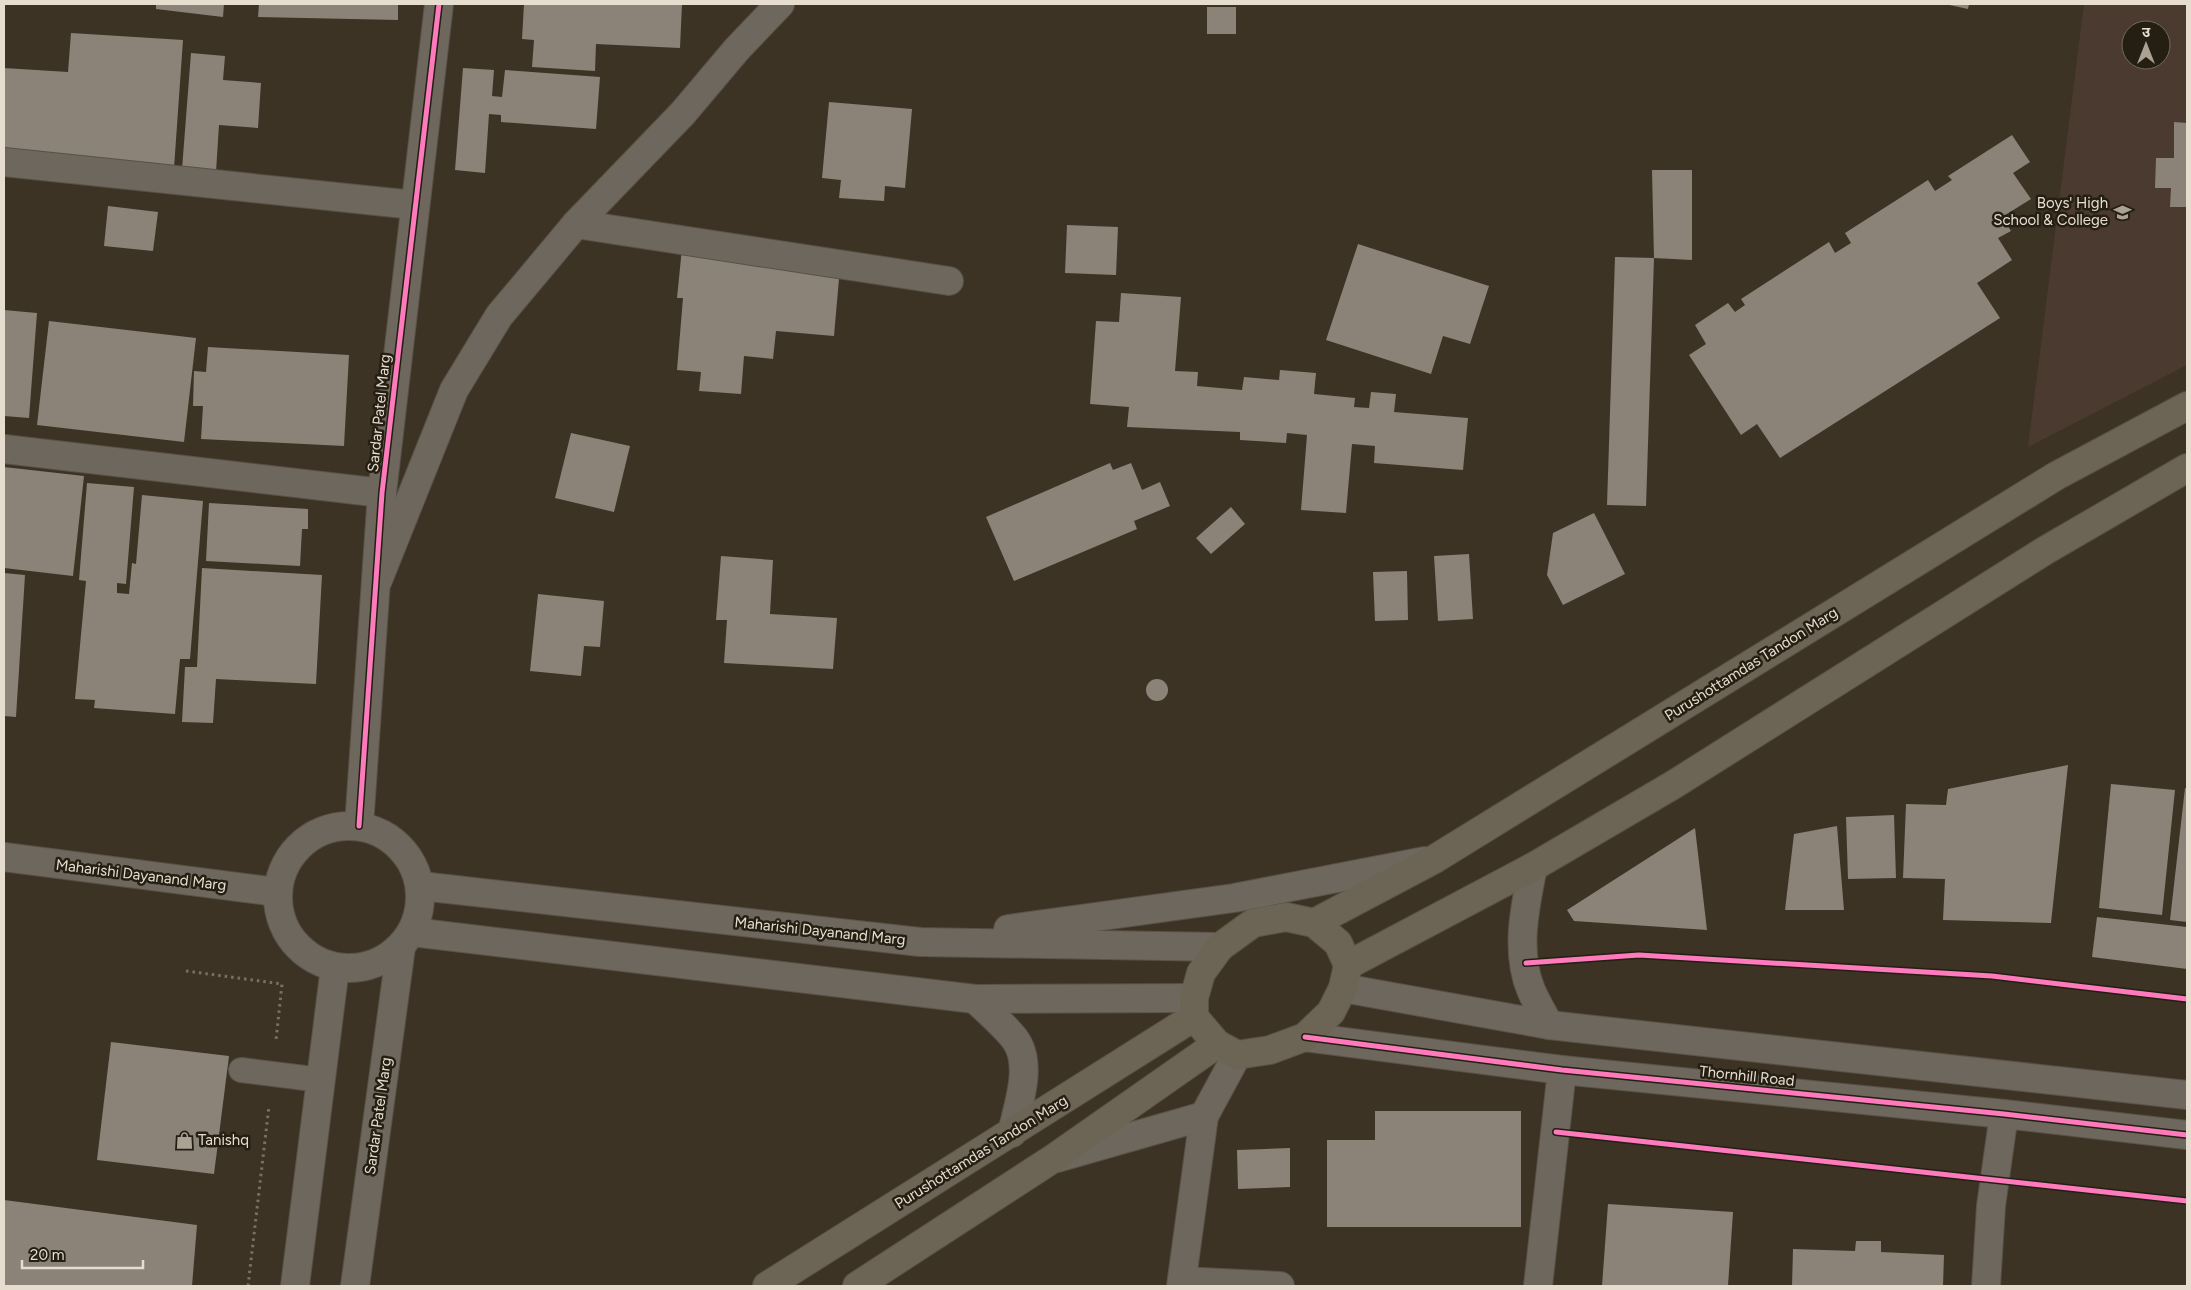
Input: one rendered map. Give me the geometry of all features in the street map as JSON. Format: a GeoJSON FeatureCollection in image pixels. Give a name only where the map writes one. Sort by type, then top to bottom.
{"type":"FeatureCollection","features":[{"type":"Feature","properties":{"kind":"main road","name":"Purushottamdas Tandon Marg"},"geometry":{"type":"LineString","coordinates":[[1314,923],[1433,860],[2056,476],[2187,406]]}},
{"type":"Feature","properties":{"kind":"main road"},"geometry":{"type":"LineString","coordinates":[[1346,976],[1674,785],[2046,550],[2187,468]]}},
{"type":"Feature","properties":{"kind":"main road"},"geometry":{"type":"LineString","coordinates":[[857,1286],[1054,1158],[1227,1050],[1270,1050],[1305,1037],[1332,1012],[1346,976],[1338,943],[1314,923],[1286,917],[1253,923],[1220,946],[1201,974],[1194,1008],[1227,1050]]}},
{"type":"Feature","properties":{"kind":"main road","name":"Purushottamdas Tandon Marg"},"geometry":{"type":"LineString","coordinates":[[767,1286],[1012,1133],[1194,1008]]}},
{"type":"Feature","properties":{"kind":"street","name":"Sardar Patel Marg"},"geometry":{"type":"LineString","coordinates":[[358,826],[382,493],[414,204],[439,4]]}},
{"type":"Feature","properties":{"kind":"street"},"geometry":{"type":"LineString","coordinates":[[376,587],[454,390],[499,316],[576,224],[683,113],[780,4]]}},
{"type":"Feature","properties":{"kind":"street"},"geometry":{"type":"LineString","coordinates":[[4,162],[414,204]]}},
{"type":"Feature","properties":{"kind":"street"},"geometry":{"type":"LineString","coordinates":[[576,224],[948,281]]}},
{"type":"Feature","properties":{"kind":"street"},"geometry":{"type":"LineString","coordinates":[[4,449],[382,493]]}},
{"type":"Feature","properties":{"kind":"street"},"geometry":{"type":"LineString","coordinates":[[358,826],[380,832],[400,846],[414,864],[421,886],[420,909],[407,939],[376,963],[353,969],[329,966],[307,955],[290,938],[280,916],[277,892],[284,868],[296,849],[314,835],[335,827],[358,826]]}},
{"type":"Feature","properties":{"kind":"street","name":"Maharishi Dayanand Marg"},"geometry":{"type":"LineString","coordinates":[[4,857],[277,892]]}},
{"type":"Feature","properties":{"kind":"street"},"geometry":{"type":"LineString","coordinates":[[920,942],[1234,898],[1433,860]]}},
{"type":"Feature","properties":{"kind":"street"},"geometry":{"type":"LineString","coordinates":[[1533,867],[1524,911],[1523,952],[1530,989],[1550,1025]]}},
{"type":"Feature","properties":{"kind":"street","name":"Maharishi Dayanand Marg"},"geometry":{"type":"LineString","coordinates":[[421,886],[920,942],[1220,946]]}},
{"type":"Feature","properties":{"kind":"street","name":"Sardar Patel Marg"},"geometry":{"type":"LineString","coordinates":[[355,1286],[407,939]]}},
{"type":"Feature","properties":{"kind":"street"},"geometry":{"type":"LineString","coordinates":[[407,939],[975,999],[1194,1008]]}},
{"type":"Feature","properties":{"kind":"street"},"geometry":{"type":"LineString","coordinates":[[295,1286],[335,967]]}},
{"type":"Feature","properties":{"kind":"street","name":"Thornhill Road"},"geometry":{"type":"LineString","coordinates":[[1346,976],[1550,1025],[2187,1095]]}},
{"type":"Feature","properties":{"kind":"street"},"geometry":{"type":"LineString","coordinates":[[975,999],[1015,1039],[1023,1062],[1022,1086],[1012,1133]]}},
{"type":"Feature","properties":{"kind":"street","name":"Thornhill Road"},"geometry":{"type":"LineString","coordinates":[[1305,1037],[1562,1070],[2004,1114],[2187,1136]]}},
{"type":"Feature","properties":{"kind":"street"},"geometry":{"type":"LineString","coordinates":[[1227,1050],[1204,1116],[1182,1284],[1280,1286]]}},
{"type":"Feature","properties":{"kind":"street"},"geometry":{"type":"LineString","coordinates":[[1538,1286],[1562,1070]]}},
{"type":"Feature","properties":{"kind":"street"},"geometry":{"type":"LineString","coordinates":[[1986,1286],[1991,1206],[2004,1114]]}},
{"type":"Feature","properties":{"kind":"street"},"geometry":{"type":"LineString","coordinates":[[1054,1158],[1204,1116]]}},
{"type":"Feature","properties":{"kind":"lane"},"geometry":{"type":"LineString","coordinates":[[241,1070],[321,1080]]}},
{"type":"Feature","properties":{"kind":"shaded area","name":"Boys' High School & College"},"geometry":{"type":"Polygon","coordinates":[[[2084,4],[2187,4],[2187,365],[2028,447],[2084,4]]]}},
{"type":"Feature","properties":{"kind":"building"},"geometry":{"type":"Polygon","coordinates":[[[156,4],[224,4],[223,17],[156,9],[156,4]]]}},
{"type":"Feature","properties":{"kind":"building"},"geometry":{"type":"Polygon","coordinates":[[[259,4],[398,4],[398,20],[258,17],[259,4]]]}},
{"type":"Feature","properties":{"kind":"building"},"geometry":{"type":"Polygon","coordinates":[[[524,4],[682,4],[680,48],[596,44],[595,71],[532,67],[534,40],[522,39],[524,4]]]}},
{"type":"Feature","properties":{"kind":"building"},"geometry":{"type":"Polygon","coordinates":[[[1945,4],[1969,4],[1968,9],[1945,4]]]}},
{"type":"Feature","properties":{"kind":"building"},"geometry":{"type":"Polygon","coordinates":[[[1207,7],[1236,7],[1236,34],[1207,34],[1207,7]]]}},
{"type":"Feature","properties":{"kind":"building"},"geometry":{"type":"Polygon","coordinates":[[[71,33],[183,40],[174,168],[4,156],[4,68],[68,72],[71,33]]]}},
{"type":"Feature","properties":{"kind":"building"},"geometry":{"type":"Polygon","coordinates":[[[191,53],[225,56],[223,80],[261,83],[258,128],[219,125],[216,172],[182,169],[191,53]]]}},
{"type":"Feature","properties":{"kind":"building"},"geometry":{"type":"Polygon","coordinates":[[[463,68],[494,70],[492,96],[502,97],[505,70],[600,77],[596,129],[501,122],[501,115],[489,114],[485,173],[455,170],[463,68]]]}},
{"type":"Feature","properties":{"kind":"building"},"geometry":{"type":"Polygon","coordinates":[[[829,102],[912,109],[905,188],[885,186],[884,201],[839,198],[841,180],[822,178],[829,102]]]}},
{"type":"Feature","properties":{"kind":"building"},"geometry":{"type":"Polygon","coordinates":[[[2174,122],[2187,123],[2187,207],[2170,207],[2171,188],[2155,188],[2156,158],[2174,158],[2174,122]]]}},
{"type":"Feature","properties":{"kind":"building"},"geometry":{"type":"Polygon","coordinates":[[[2012,135],[2030,162],[2013,173],[2031,199],[2002,217],[2011,231],[1998,238],[2012,260],[1977,283],[2000,318],[1780,458],[1757,424],[1741,435],[1689,355],[1706,344],[1695,325],[1728,303],[1735,312],[1745,305],[1741,299],[1829,242],[1835,253],[1851,243],[1845,233],[1928,180],[1935,191],[1952,180],[1948,176],[2012,135]]]}},
{"type":"Feature","properties":{"kind":"building"},"geometry":{"type":"Polygon","coordinates":[[[1652,170],[1692,170],[1692,260],[1654,258],[1652,170]]]}},
{"type":"Feature","properties":{"kind":"building"},"geometry":{"type":"Polygon","coordinates":[[[108,206],[158,212],[153,251],[104,246],[108,206]]]}},
{"type":"Feature","properties":{"kind":"building"},"geometry":{"type":"Polygon","coordinates":[[[1067,225],[1118,227],[1116,275],[1065,273],[1067,225]]]}},
{"type":"Feature","properties":{"kind":"building"},"geometry":{"type":"Polygon","coordinates":[[[1358,244],[1489,286],[1470,344],[1443,336],[1431,374],[1326,340],[1358,244]]]}},
{"type":"Feature","properties":{"kind":"building"},"geometry":{"type":"Polygon","coordinates":[[[682,248],[840,267],[834,336],[776,331],[773,359],[744,356],[741,394],[699,391],[701,372],[677,370],[683,298],[677,298],[682,248]]]}},
{"type":"Feature","properties":{"kind":"building"},"geometry":{"type":"Polygon","coordinates":[[[1615,257],[1654,258],[1646,506],[1607,505],[1615,257]]]}},
{"type":"Feature","properties":{"kind":"building"},"geometry":{"type":"Polygon","coordinates":[[[1121,293],[1181,297],[1175,371],[1198,372],[1197,386],[1242,390],[1244,377],[1279,380],[1280,370],[1316,373],[1314,394],[1355,398],[1354,407],[1369,408],[1371,392],[1396,394],[1394,412],[1468,418],[1463,470],[1374,463],[1375,446],[1352,444],[1346,513],[1301,510],[1307,435],[1287,433],[1286,443],[1240,440],[1240,432],[1127,427],[1129,407],[1090,404],[1096,321],[1119,322],[1121,293]]]}},
{"type":"Feature","properties":{"kind":"building"},"geometry":{"type":"Polygon","coordinates":[[[4,310],[37,313],[29,418],[4,416],[4,310]]]}},
{"type":"Feature","properties":{"kind":"building"},"geometry":{"type":"Polygon","coordinates":[[[49,321],[196,338],[184,442],[37,425],[49,321]]]}},
{"type":"Feature","properties":{"kind":"building"},"geometry":{"type":"Polygon","coordinates":[[[208,347],[349,355],[344,446],[201,439],[203,406],[193,406],[194,371],[206,372],[208,347]]]}},
{"type":"Feature","properties":{"kind":"building"},"geometry":{"type":"Polygon","coordinates":[[[571,433],[630,446],[614,512],[555,498],[571,433]]]}},
{"type":"Feature","properties":{"kind":"building"},"geometry":{"type":"Polygon","coordinates":[[[1110,463],[1113,470],[1131,463],[1142,490],[1160,482],[1170,506],[1134,521],[1137,529],[1014,581],[986,517],[1110,463]]]}},
{"type":"Feature","properties":{"kind":"building"},"geometry":{"type":"Polygon","coordinates":[[[4,467],[84,476],[73,576],[4,568],[4,467]]]}},
{"type":"Feature","properties":{"kind":"building"},"geometry":{"type":"Polygon","coordinates":[[[87,483],[134,487],[126,584],[117,583],[117,593],[129,594],[132,563],[136,564],[142,495],[203,501],[190,659],[180,659],[175,714],[94,708],[95,700],[75,699],[86,581],[79,580],[87,483]]]}},
{"type":"Feature","properties":{"kind":"building"},"geometry":{"type":"Polygon","coordinates":[[[209,503],[308,509],[308,529],[302,529],[300,566],[206,561],[209,503]]]}},
{"type":"Feature","properties":{"kind":"building"},"geometry":{"type":"Polygon","coordinates":[[[1231,507],[1245,524],[1211,554],[1196,538],[1231,507]]]}},
{"type":"Feature","properties":{"kind":"building"},"geometry":{"type":"Polygon","coordinates":[[[1594,513],[1625,574],[1563,605],[1547,575],[1553,533],[1594,513]]]}},
{"type":"Feature","properties":{"kind":"building"},"geometry":{"type":"Polygon","coordinates":[[[1469,554],[1473,619],[1438,621],[1434,556],[1469,554]]]}},
{"type":"Feature","properties":{"kind":"building"},"geometry":{"type":"Polygon","coordinates":[[[721,556],[773,560],[770,614],[837,618],[833,669],[724,663],[727,620],[716,620],[721,556]]]}},
{"type":"Feature","properties":{"kind":"building"},"geometry":{"type":"Polygon","coordinates":[[[202,568],[322,575],[316,684],[216,679],[213,723],[182,722],[185,667],[197,667],[202,568]]]}},
{"type":"Feature","properties":{"kind":"building"},"geometry":{"type":"Polygon","coordinates":[[[1407,571],[1408,620],[1375,621],[1373,572],[1407,571]]]}},
{"type":"Feature","properties":{"kind":"building"},"geometry":{"type":"Polygon","coordinates":[[[4,573],[25,575],[16,717],[4,716],[4,573]]]}},
{"type":"Feature","properties":{"kind":"building"},"geometry":{"type":"Polygon","coordinates":[[[538,594],[604,601],[600,647],[584,646],[581,676],[530,671],[538,594]]]}},
{"type":"Feature","properties":{"kind":"building"},"geometry":{"type":"Polygon","coordinates":[[[1157,679],[1165,682],[1168,690],[1165,698],[1157,701],[1149,698],[1146,690],[1149,682],[1157,679]]]}},
{"type":"Feature","properties":{"kind":"building"},"geometry":{"type":"Polygon","coordinates":[[[2068,765],[2051,923],[1943,920],[1945,879],[1903,878],[1906,804],[1946,805],[1948,789],[2068,765]]]}},
{"type":"Feature","properties":{"kind":"building"},"geometry":{"type":"Polygon","coordinates":[[[2111,784],[2175,790],[2162,915],[2099,908],[2111,784]]]}},
{"type":"Feature","properties":{"kind":"building"},"geometry":{"type":"Polygon","coordinates":[[[2185,788],[2187,789],[2187,922],[2170,920],[2185,788]]]}},
{"type":"Feature","properties":{"kind":"building"},"geometry":{"type":"Polygon","coordinates":[[[1894,815],[1896,878],[1848,879],[1846,817],[1894,815]]]}},
{"type":"Feature","properties":{"kind":"building"},"geometry":{"type":"Polygon","coordinates":[[[1837,826],[1844,910],[1785,910],[1794,834],[1837,826]]]}},
{"type":"Feature","properties":{"kind":"building"},"geometry":{"type":"Polygon","coordinates":[[[1695,828],[1707,930],[1574,921],[1567,910],[1695,828]]]}},
{"type":"Feature","properties":{"kind":"building"},"geometry":{"type":"Polygon","coordinates":[[[2097,917],[2187,927],[2187,969],[2092,957],[2097,917]]]}},
{"type":"Feature","properties":{"kind":"building"},"geometry":{"type":"Polygon","coordinates":[[[111,1042],[229,1056],[214,1174],[97,1160],[111,1042]]]}},
{"type":"Feature","properties":{"kind":"building"},"geometry":{"type":"Polygon","coordinates":[[[1375,1111],[1521,1111],[1521,1227],[1327,1227],[1327,1140],[1375,1140],[1375,1111]]]}},
{"type":"Feature","properties":{"kind":"building"},"geometry":{"type":"Polygon","coordinates":[[[1290,1148],[1290,1187],[1238,1189],[1237,1150],[1290,1148]]]}},
{"type":"Feature","properties":{"kind":"building"},"geometry":{"type":"Polygon","coordinates":[[[4,1200],[197,1225],[192,1286],[4,1286],[4,1200]]]}},
{"type":"Feature","properties":{"kind":"building"},"geometry":{"type":"Polygon","coordinates":[[[1608,1204],[1733,1212],[1728,1286],[1602,1286],[1608,1204]]]}},
{"type":"Feature","properties":{"kind":"building"},"geometry":{"type":"Polygon","coordinates":[[[1856,1241],[1881,1241],[1881,1252],[1944,1255],[1943,1286],[1792,1286],[1793,1249],[1855,1251],[1856,1241]]]}},
{"type":"Feature","properties":{"kind":"cycle path"},"geometry":{"type":"LineString","coordinates":[[359,826],[382,493],[439,4]]}},
{"type":"Feature","properties":{"kind":"cycle path"},"geometry":{"type":"LineString","coordinates":[[1526,963],[1639,955],[1992,976],[2187,999]]}},
{"type":"Feature","properties":{"kind":"cycle path"},"geometry":{"type":"LineString","coordinates":[[1305,1037],[1562,1070],[2004,1114],[2187,1135]]}},
{"type":"Feature","properties":{"kind":"cycle path"},"geometry":{"type":"LineString","coordinates":[[1556,1132],[2187,1201]]}},
{"type":"Feature","properties":{"kind":"place","name":"Boys' High School & College"},"geometry":{"type":"Point","coordinates":[2122,212]}},
{"type":"Feature","properties":{"kind":"place","name":"Tanishq"},"geometry":{"type":"Point","coordinates":[184,1140]}}]}
